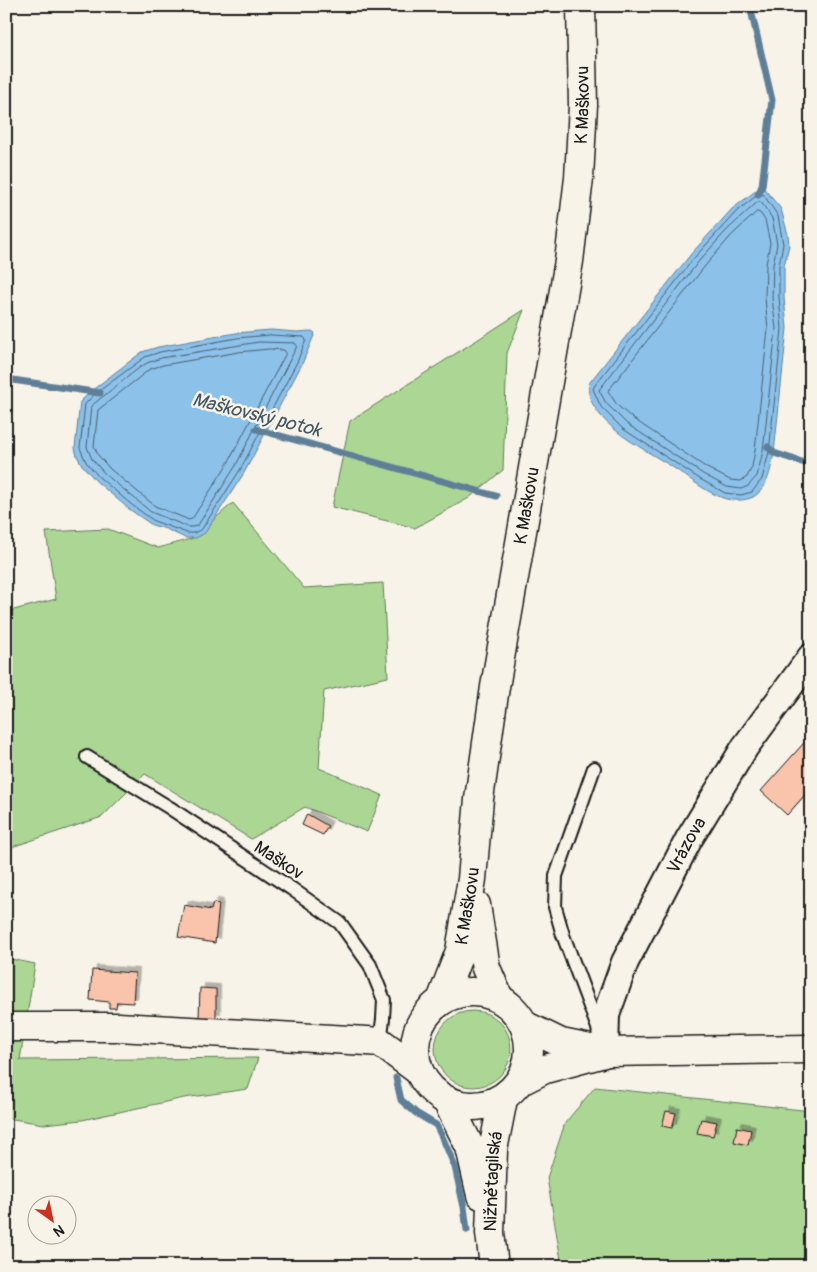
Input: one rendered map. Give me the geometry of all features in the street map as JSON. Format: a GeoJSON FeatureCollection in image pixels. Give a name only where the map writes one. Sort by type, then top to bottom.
{"type":"FeatureCollection","features":[{"type":"Feature","properties":{"kind":"main road","name":"K Maškovu"},"geometry":{"type":"LineString","coordinates":[[441,1001],[460,951],[472,879],[479,799],[495,687],[569,260],[578,178],[583,105],[581,6]]}},
{"type":"Feature","properties":{"kind":"main road"},"geometry":{"type":"LineString","coordinates":[[472,879],[486,968],[499,998]]}},
{"type":"Feature","properties":{"kind":"main road"},"geometry":{"type":"LineString","coordinates":[[512,1090],[528,1064],[530,1045],[526,1026],[514,1010],[499,998],[484,993],[469,992],[454,994],[441,1001],[428,1012],[419,1026],[415,1041],[415,1056],[419,1071],[425,1083],[435,1094],[447,1101],[465,1107],[485,1106],[512,1090],[545,1069],[605,1052]]}},
{"type":"Feature","properties":{"kind":"main road"},"geometry":{"type":"LineString","coordinates":[[6,1028],[118,1027],[380,1042],[419,1026]]}},
{"type":"Feature","properties":{"kind":"main road"},"geometry":{"type":"LineString","coordinates":[[526,1026],[561,1043],[605,1052],[811,1050]]}},
{"type":"Feature","properties":{"kind":"main road"},"geometry":{"type":"LineString","coordinates":[[380,1042],[419,1071]]}},
{"type":"Feature","properties":{"kind":"main road","name":"Nižnětagilská"},"geometry":{"type":"LineString","coordinates":[[494,1266],[490,1233],[493,1150],[512,1090]]}},
{"type":"Feature","properties":{"kind":"main road"},"geometry":{"type":"LineString","coordinates":[[447,1101],[470,1147],[490,1233]]}},
{"type":"Feature","properties":{"kind":"street","name":"Vrázova"},"geometry":{"type":"LineString","coordinates":[[605,1052],[606,1015],[630,954],[689,840],[745,747],[811,657]]}},
{"type":"Feature","properties":{"kind":"lane","name":"Maškov"},"geometry":{"type":"LineString","coordinates":[[87,757],[170,808],[340,923],[370,965],[384,1000],[384,1020],[380,1042]]}},
{"type":"Feature","properties":{"kind":"lane"},"geometry":{"type":"LineString","coordinates":[[594,768],[556,876],[555,907],[563,936],[593,1013],[605,1052]]}},
{"type":"Feature","properties":{"kind":"green space"},"geometry":{"type":"Polygon","coordinates":[[[524,310],[507,353],[503,470],[469,498],[415,528],[332,507],[350,421],[524,310]]]}},
{"type":"Feature","properties":{"kind":"green space"},"geometry":{"type":"Polygon","coordinates":[[[233,503],[304,588],[383,583],[388,677],[324,691],[319,768],[382,795],[367,832],[305,807],[251,839],[145,774],[102,817],[6,849],[6,612],[56,599],[46,532],[108,529],[158,548],[191,539],[233,503]]]}},
{"type":"Feature","properties":{"kind":"green space"},"geometry":{"type":"Polygon","coordinates":[[[6,958],[35,964],[20,1060],[258,1058],[248,1089],[184,1098],[82,1120],[44,1124],[6,1118],[6,958]]]}},
{"type":"Feature","properties":{"kind":"green space"},"geometry":{"type":"Polygon","coordinates":[[[473,1011],[488,1014],[500,1022],[508,1034],[511,1049],[508,1064],[500,1076],[488,1084],[473,1087],[458,1084],[446,1076],[438,1064],[435,1049],[438,1034],[446,1022],[458,1014],[473,1011]]]}},
{"type":"Feature","properties":{"kind":"green space"},"geometry":{"type":"Polygon","coordinates":[[[595,1087],[811,1111],[811,1266],[562,1266],[547,1178],[565,1123],[595,1087]]]}},
{"type":"Feature","properties":{"kind":"water"},"geometry":{"type":"Polygon","coordinates":[[[762,186],[781,209],[788,235],[789,245],[784,266],[784,298],[787,328],[774,453],[770,471],[765,484],[758,493],[750,498],[734,500],[723,498],[710,492],[622,436],[597,411],[591,401],[589,389],[590,382],[691,254],[732,209],[762,186]]]}},
{"type":"Feature","properties":{"kind":"water"},"geometry":{"type":"Polygon","coordinates":[[[271,330],[312,331],[315,333],[302,364],[244,473],[205,533],[196,538],[185,538],[152,525],[129,509],[97,482],[82,465],[75,448],[80,402],[91,391],[142,352],[158,347],[236,333],[271,330]]]}},
{"type":"Feature","properties":{"kind":"building"},"geometry":{"type":"Polygon","coordinates":[[[811,735],[811,788],[787,815],[761,791],[811,735]]]}},
{"type":"Feature","properties":{"kind":"building"},"geometry":{"type":"Polygon","coordinates":[[[307,814],[328,826],[323,835],[302,825],[307,814]]]}},
{"type":"Feature","properties":{"kind":"building"},"geometry":{"type":"Polygon","coordinates":[[[213,903],[219,904],[215,943],[178,937],[184,905],[211,910],[213,903]]]}},
{"type":"Feature","properties":{"kind":"building"},"geometry":{"type":"Polygon","coordinates":[[[92,970],[135,973],[133,1003],[117,1002],[116,1008],[109,1008],[109,1002],[90,1000],[92,970]]]}},
{"type":"Feature","properties":{"kind":"building"},"geometry":{"type":"Polygon","coordinates":[[[200,988],[216,989],[216,1018],[199,1018],[200,988]]]}},
{"type":"Feature","properties":{"kind":"building"},"geometry":{"type":"Polygon","coordinates":[[[666,1111],[676,1113],[672,1128],[662,1126],[666,1111]]]}},
{"type":"Feature","properties":{"kind":"building"},"geometry":{"type":"Polygon","coordinates":[[[701,1119],[717,1122],[713,1136],[697,1133],[701,1119]]]}},
{"type":"Feature","properties":{"kind":"building"},"geometry":{"type":"Polygon","coordinates":[[[737,1127],[751,1130],[748,1145],[734,1142],[737,1127]]]}},
{"type":"Feature","properties":{"kind":"waterway"},"geometry":{"type":"LineString","coordinates":[[750,6],[772,100],[762,186],[758,195]]}},
{"type":"Feature","properties":{"kind":"waterway","name":"Maškovský potok"},"geometry":{"type":"LineString","coordinates":[[6,379],[100,393]]}},
{"type":"Feature","properties":{"kind":"waterway","name":"Maškovský potok"},"geometry":{"type":"LineString","coordinates":[[256,429],[496,496]]}},
{"type":"Feature","properties":{"kind":"waterway"},"geometry":{"type":"LineString","coordinates":[[768,447],[774,453],[811,465]]}},
{"type":"Feature","properties":{"kind":"waterway"},"geometry":{"type":"LineString","coordinates":[[396,1078],[401,1100],[416,1113],[436,1125],[444,1141],[455,1167],[467,1230]]}}]}
